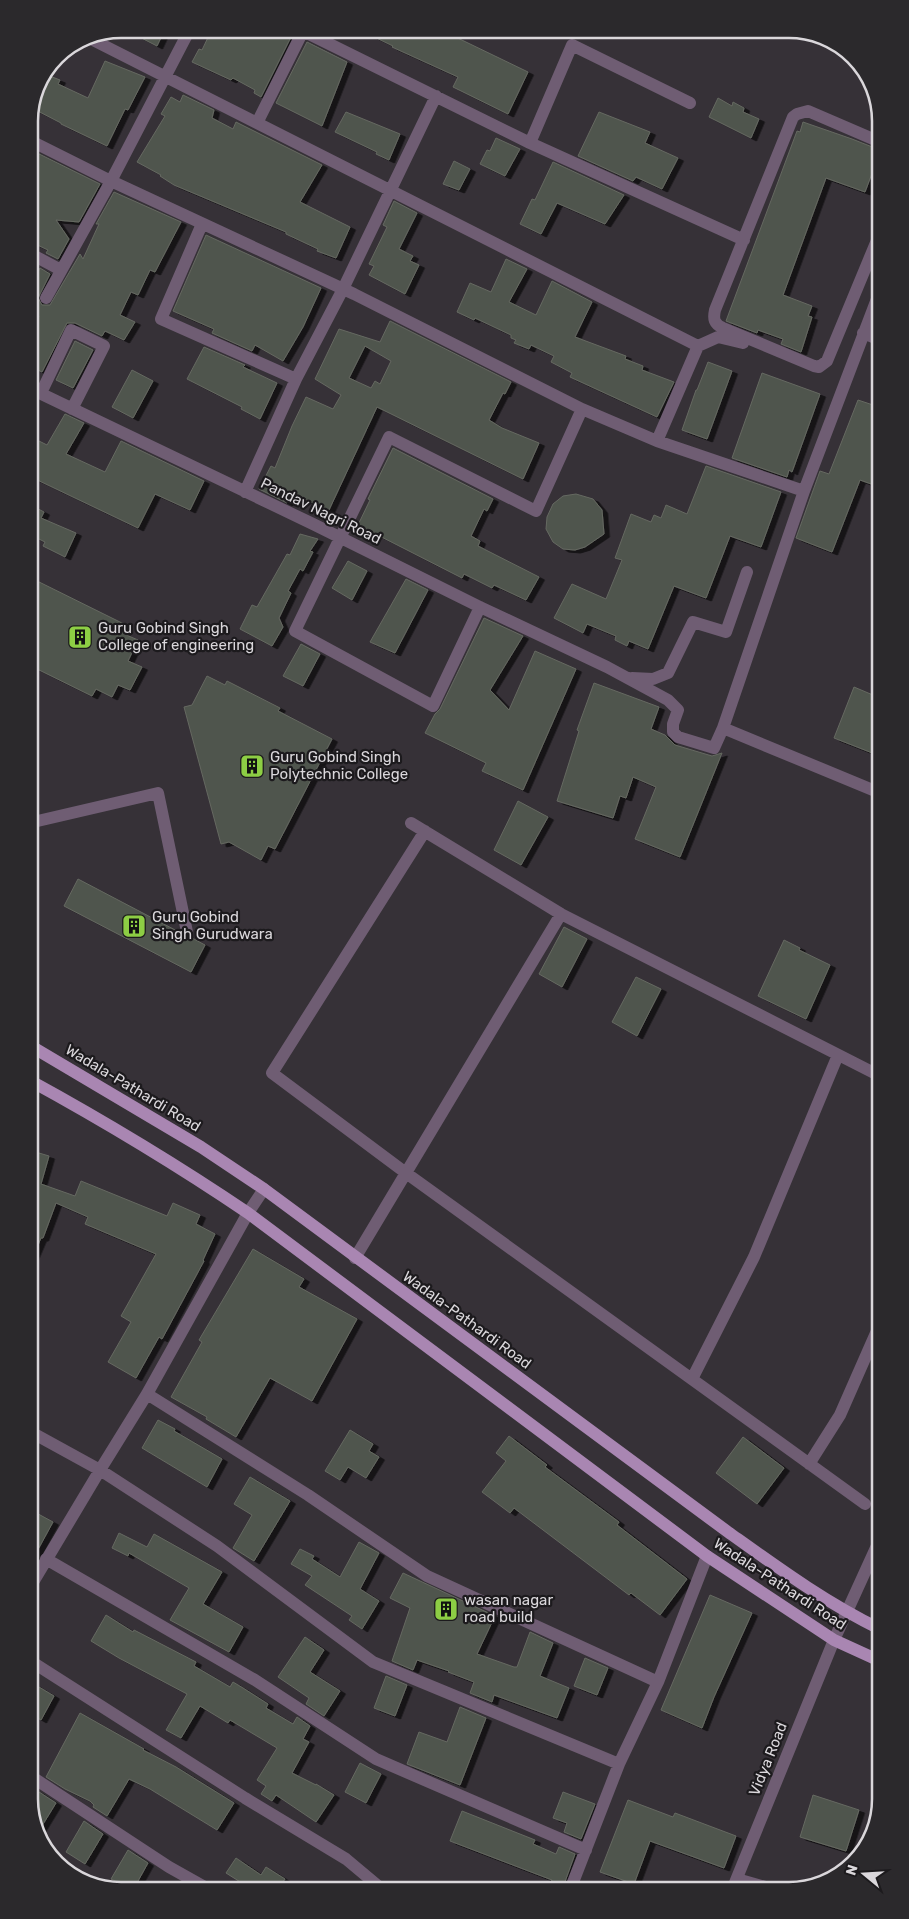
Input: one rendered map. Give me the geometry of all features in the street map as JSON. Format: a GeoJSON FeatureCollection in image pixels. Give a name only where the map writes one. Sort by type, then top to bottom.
{"type":"FeatureCollection","features":[{"type":"Feature","properties":{"kind":"main road","name":"Wadala-Pathardi Road"},"geometry":{"type":"LineString","coordinates":[[38,1050],[202,1147],[264,1189],[728,1532],[791,1577],[846,1612],[872,1625]]}},
{"type":"Feature","properties":{"kind":"main road","name":"Wadala-Pathardi Road"},"geometry":{"type":"LineString","coordinates":[[38,1085],[95,1116],[181,1168],[248,1213],[707,1556],[834,1640],[872,1657]]}},
{"type":"Feature","properties":{"kind":"street"},"geometry":{"type":"LineString","coordinates":[[46,298],[185,38]]}},
{"type":"Feature","properties":{"kind":"street"},"geometry":{"type":"LineString","coordinates":[[256,123],[297,38]]}},
{"type":"Feature","properties":{"kind":"street"},"geometry":{"type":"LineString","coordinates":[[317,38],[530,143],[744,240]]}},
{"type":"Feature","properties":{"kind":"street"},"geometry":{"type":"LineString","coordinates":[[96,42],[164,78],[391,190],[698,346]]}},
{"type":"Feature","properties":{"kind":"street"},"geometry":{"type":"LineString","coordinates":[[530,143],[572,45],[690,103]]}},
{"type":"Feature","properties":{"kind":"street"},"geometry":{"type":"LineString","coordinates":[[245,492],[296,379],[343,289],[436,96]]}},
{"type":"Feature","properties":{"kind":"street"},"geometry":{"type":"LineString","coordinates":[[872,139],[808,111],[793,117],[715,310],[713,316],[715,322],[723,328],[814,366],[819,366],[827,361],[872,252]]}},
{"type":"Feature","properties":{"kind":"street"},"geometry":{"type":"LineString","coordinates":[[38,145],[110,181],[343,289],[582,409],[657,441],[804,491]]}},
{"type":"Feature","properties":{"kind":"street"},"geometry":{"type":"LineString","coordinates":[[202,224],[161,319],[296,379]]}},
{"type":"Feature","properties":{"kind":"street"},"geometry":{"type":"LineString","coordinates":[[38,258],[62,270]]}},
{"type":"Feature","properties":{"kind":"street"},"geometry":{"type":"LineString","coordinates":[[872,311],[804,491],[723,728],[872,790]]}},
{"type":"Feature","properties":{"kind":"street"},"geometry":{"type":"LineString","coordinates":[[38,386],[71,330],[104,346],[72,409]]}},
{"type":"Feature","properties":{"kind":"street"},"geometry":{"type":"LineString","coordinates":[[863,333],[872,337]]}},
{"type":"Feature","properties":{"kind":"street"},"geometry":{"type":"LineString","coordinates":[[657,441],[698,346],[718,338],[740,342],[780,360]]}},
{"type":"Feature","properties":{"kind":"street","name":"Pandav Nagri Road"},"geometry":{"type":"LineString","coordinates":[[38,392],[599,663],[668,700],[678,710],[673,724],[674,732],[678,736],[714,748],[723,728]]}},
{"type":"Feature","properties":{"kind":"street"},"geometry":{"type":"LineString","coordinates":[[480,607],[433,706],[295,631],[389,437],[536,511],[582,409]]}},
{"type":"Feature","properties":{"kind":"street"},"geometry":{"type":"LineString","coordinates":[[627,678],[654,679],[668,673],[693,622],[726,632],[747,572]]}},
{"type":"Feature","properties":{"kind":"street"},"geometry":{"type":"LineString","coordinates":[[38,822],[158,793],[188,932]]}},
{"type":"Feature","properties":{"kind":"street"},"geometry":{"type":"LineString","coordinates":[[411,823],[561,914],[872,1072]]}},
{"type":"Feature","properties":{"kind":"street"},"geometry":{"type":"LineString","coordinates":[[425,831],[272,1073],[406,1173],[865,1504]]}},
{"type":"Feature","properties":{"kind":"street"},"geometry":{"type":"LineString","coordinates":[[355,1258],[561,914]]}},
{"type":"Feature","properties":{"kind":"street"},"geometry":{"type":"LineString","coordinates":[[692,1379],[754,1257],[838,1055]]}},
{"type":"Feature","properties":{"kind":"street"},"geometry":{"type":"LineString","coordinates":[[38,1573],[148,1394],[248,1213],[264,1189]]}},
{"type":"Feature","properties":{"kind":"street"},"geometry":{"type":"LineString","coordinates":[[809,1464],[840,1415],[872,1342]]}},
{"type":"Feature","properties":{"kind":"street"},"geometry":{"type":"LineString","coordinates":[[148,1394],[308,1495],[427,1576],[658,1682]]}},
{"type":"Feature","properties":{"kind":"street"},"geometry":{"type":"LineString","coordinates":[[38,1437],[100,1470],[217,1546],[373,1662],[619,1764]]}},
{"type":"Feature","properties":{"kind":"street"},"geometry":{"type":"LineString","coordinates":[[573,1882],[619,1764],[658,1682],[707,1556]]}},
{"type":"Feature","properties":{"kind":"street","name":"Vidya Road"},"geometry":{"type":"LineString","coordinates":[[736,1882],[834,1640],[872,1556]]}},
{"type":"Feature","properties":{"kind":"street"},"geometry":{"type":"LineString","coordinates":[[46,1559],[255,1680],[376,1759],[586,1850]]}},
{"type":"Feature","properties":{"kind":"street"},"geometry":{"type":"LineString","coordinates":[[38,1666],[236,1793],[346,1859],[373,1881]]}},
{"type":"Feature","properties":{"kind":"street"},"geometry":{"type":"LineString","coordinates":[[38,1781],[169,1867],[194,1881]]}},
{"type":"Feature","properties":{"kind":"building"},"geometry":{"type":"Polygon","coordinates":[[[141,38],[161,38],[157,46],[141,38]]]}},
{"type":"Feature","properties":{"kind":"building"},"geometry":{"type":"Polygon","coordinates":[[[208,38],[290,38],[261,97],[254,93],[255,90],[233,78],[231,80],[192,62],[199,49],[202,50],[208,38]]]}},
{"type":"Feature","properties":{"kind":"building"},"geometry":{"type":"Polygon","coordinates":[[[377,38],[458,38],[528,72],[508,114],[453,87],[458,77],[377,38]]]}},
{"type":"Feature","properties":{"kind":"building"},"geometry":{"type":"Polygon","coordinates":[[[307,42],[347,62],[322,126],[276,103],[307,42]]]}},
{"type":"Feature","properties":{"kind":"building"},"geometry":{"type":"Polygon","coordinates":[[[105,61],[145,77],[128,110],[125,109],[107,146],[38,111],[40,99],[51,77],[60,80],[58,84],[88,98],[105,61]]]}},
{"type":"Feature","properties":{"kind":"building"},"geometry":{"type":"Polygon","coordinates":[[[183,95],[214,110],[212,118],[233,129],[236,122],[322,165],[300,202],[350,227],[336,258],[317,251],[318,249],[286,234],[286,232],[174,185],[161,175],[137,162],[165,116],[161,114],[171,97],[180,102],[183,95]]]}},
{"type":"Feature","properties":{"kind":"building"},"geometry":{"type":"Polygon","coordinates":[[[718,98],[732,106],[733,102],[744,108],[743,112],[759,119],[751,138],[709,117],[718,98]]]}},
{"type":"Feature","properties":{"kind":"building"},"geometry":{"type":"Polygon","coordinates":[[[346,112],[400,134],[389,160],[376,154],[377,152],[335,132],[346,112]]]}},
{"type":"Feature","properties":{"kind":"building"},"geometry":{"type":"Polygon","coordinates":[[[599,112],[650,132],[645,143],[678,158],[662,189],[636,177],[633,181],[578,156],[599,112]]]}},
{"type":"Feature","properties":{"kind":"building"},"geometry":{"type":"Polygon","coordinates":[[[803,122],[872,147],[872,173],[865,192],[826,178],[783,295],[812,306],[808,316],[812,317],[801,352],[781,344],[783,339],[758,330],[757,333],[726,321],[797,131],[800,132],[803,122]]]}},
{"type":"Feature","properties":{"kind":"building"},"geometry":{"type":"Polygon","coordinates":[[[496,138],[520,149],[505,176],[480,164],[487,150],[490,151],[496,138]]]}},
{"type":"Feature","properties":{"kind":"building"},"geometry":{"type":"Polygon","coordinates":[[[38,153],[100,184],[79,222],[56,220],[69,239],[58,259],[46,253],[48,250],[38,245],[38,153]]]}},
{"type":"Feature","properties":{"kind":"building"},"geometry":{"type":"Polygon","coordinates":[[[454,161],[470,169],[459,190],[443,184],[454,161]]]}},
{"type":"Feature","properties":{"kind":"building"},"geometry":{"type":"Polygon","coordinates":[[[553,162],[624,195],[605,224],[557,203],[541,234],[520,224],[532,199],[535,200],[553,162]]]}},
{"type":"Feature","properties":{"kind":"building"},"geometry":{"type":"Polygon","coordinates":[[[114,192],[181,222],[155,272],[150,270],[138,295],[131,292],[120,315],[135,322],[124,340],[105,331],[102,336],[75,323],[67,323],[42,372],[38,370],[38,298],[42,305],[50,305],[80,254],[83,259],[99,224],[96,224],[114,192]]]}},
{"type":"Feature","properties":{"kind":"building"},"geometry":{"type":"Polygon","coordinates":[[[394,201],[417,213],[399,249],[413,256],[410,261],[419,265],[405,294],[369,275],[374,266],[369,264],[387,227],[383,225],[394,201]]]}},
{"type":"Feature","properties":{"kind":"building"},"geometry":{"type":"Polygon","coordinates":[[[206,235],[321,288],[303,327],[283,361],[255,345],[252,351],[212,333],[214,329],[173,311],[206,235]]]}},
{"type":"Feature","properties":{"kind":"building"},"geometry":{"type":"Polygon","coordinates":[[[506,259],[527,269],[509,302],[536,315],[552,281],[592,302],[575,337],[626,356],[625,359],[643,366],[642,370],[674,382],[657,417],[570,377],[572,373],[551,362],[554,356],[531,345],[529,349],[514,343],[516,340],[511,338],[511,335],[475,318],[474,320],[457,312],[470,283],[491,292],[506,259]]]}},
{"type":"Feature","properties":{"kind":"building"},"geometry":{"type":"Polygon","coordinates":[[[40,268],[50,274],[38,298],[38,272],[40,268]]]}},
{"type":"Feature","properties":{"kind":"building"},"geometry":{"type":"Polygon","coordinates":[[[390,321],[511,382],[489,420],[502,428],[539,443],[523,479],[377,407],[329,510],[292,494],[287,503],[259,489],[271,466],[275,468],[306,397],[333,409],[341,395],[315,379],[339,329],[380,342],[390,321]],[[365,346],[349,378],[371,388],[375,381],[380,384],[391,361],[365,346]]]}},
{"type":"Feature","properties":{"kind":"building"},"geometry":{"type":"Polygon","coordinates":[[[75,341],[93,350],[73,388],[56,380],[75,341]]]}},
{"type":"Feature","properties":{"kind":"building"},"geometry":{"type":"Polygon","coordinates":[[[204,347],[245,365],[243,367],[277,383],[260,419],[241,409],[242,407],[187,379],[204,347]]]}},
{"type":"Feature","properties":{"kind":"building"},"geometry":{"type":"Polygon","coordinates":[[[708,362],[732,371],[707,439],[682,430],[708,362]]]}},
{"type":"Feature","properties":{"kind":"building"},"geometry":{"type":"Polygon","coordinates":[[[132,370],[153,381],[133,418],[112,407],[132,370]]]}},
{"type":"Feature","properties":{"kind":"building"},"geometry":{"type":"Polygon","coordinates":[[[762,373],[820,394],[792,472],[789,470],[787,477],[732,458],[762,373]]]}},
{"type":"Feature","properties":{"kind":"building"},"geometry":{"type":"Polygon","coordinates":[[[858,400],[872,405],[872,484],[860,480],[832,552],[796,538],[820,471],[829,474],[858,400]]]}},
{"type":"Feature","properties":{"kind":"building"},"geometry":{"type":"Polygon","coordinates":[[[65,414],[84,423],[66,454],[105,472],[121,441],[204,481],[190,510],[155,494],[138,528],[38,480],[38,440],[47,445],[65,414]]]}},
{"type":"Feature","properties":{"kind":"building"},"geometry":{"type":"Polygon","coordinates":[[[393,448],[493,499],[487,511],[484,509],[471,536],[480,541],[478,546],[539,577],[526,600],[494,585],[492,588],[464,574],[462,578],[358,525],[370,500],[368,499],[393,448]]]}},
{"type":"Feature","properties":{"kind":"building"},"geometry":{"type":"Polygon","coordinates":[[[706,466],[781,492],[761,547],[730,536],[706,598],[674,586],[648,649],[629,641],[627,646],[615,640],[616,636],[587,624],[583,633],[554,618],[572,584],[606,599],[622,560],[615,558],[631,514],[651,522],[654,515],[661,518],[666,505],[687,514],[706,466]]]}},
{"type":"Feature","properties":{"kind":"building"},"geometry":{"type":"Polygon","coordinates":[[[576,494],[593,499],[602,510],[604,534],[585,547],[575,550],[563,549],[553,542],[546,529],[547,517],[553,504],[563,496],[576,494]]]}},
{"type":"Feature","properties":{"kind":"building"},"geometry":{"type":"Polygon","coordinates":[[[38,509],[44,512],[41,518],[76,533],[65,557],[43,546],[45,542],[38,538],[38,509]]]}},
{"type":"Feature","properties":{"kind":"building"},"geometry":{"type":"Polygon","coordinates":[[[300,534],[318,539],[310,551],[313,552],[303,571],[300,569],[288,591],[291,593],[279,618],[283,627],[272,646],[240,629],[252,605],[257,607],[287,554],[290,555],[300,534]]]}},
{"type":"Feature","properties":{"kind":"building"},"geometry":{"type":"Polygon","coordinates":[[[348,561],[367,571],[352,600],[332,588],[348,561]]]}},
{"type":"Feature","properties":{"kind":"building"},"geometry":{"type":"Polygon","coordinates":[[[406,579],[428,590],[395,653],[370,642],[406,579]]]}},
{"type":"Feature","properties":{"kind":"building","name":"Guru Gobind Singh College of engineering"},"geometry":{"type":"Polygon","coordinates":[[[38,581],[126,625],[124,634],[138,640],[128,661],[142,667],[130,690],[118,685],[112,697],[96,689],[92,696],[38,669],[38,581]]]}},
{"type":"Feature","properties":{"kind":"building"},"geometry":{"type":"Polygon","coordinates":[[[484,618],[523,636],[490,690],[509,710],[535,651],[576,669],[523,790],[482,771],[486,763],[425,733],[435,714],[440,709],[484,618]]]}},
{"type":"Feature","properties":{"kind":"building"},"geometry":{"type":"Polygon","coordinates":[[[301,644],[320,654],[303,686],[283,676],[301,644]]]}},
{"type":"Feature","properties":{"kind":"building","name":"Guru Gobind Singh Polytechnic College"},"geometry":{"type":"Polygon","coordinates":[[[207,676],[225,685],[227,681],[280,708],[278,711],[332,739],[275,849],[268,846],[261,860],[229,842],[221,844],[184,707],[192,705],[207,676]]]}},
{"type":"Feature","properties":{"kind":"building"},"geometry":{"type":"Polygon","coordinates":[[[594,683],[659,707],[651,729],[665,735],[675,745],[712,756],[722,753],[680,857],[635,839],[656,787],[633,777],[626,798],[620,796],[613,818],[557,801],[579,731],[577,730],[594,683]]]}},
{"type":"Feature","properties":{"kind":"building"},"geometry":{"type":"Polygon","coordinates":[[[854,687],[872,695],[872,753],[834,738],[854,687]]]}},
{"type":"Feature","properties":{"kind":"building"},"geometry":{"type":"Polygon","coordinates":[[[518,801],[548,817],[521,865],[494,850],[518,801]]]}},
{"type":"Feature","properties":{"kind":"building","name":"Guru Gobind Singh Gurudwara"},"geometry":{"type":"Polygon","coordinates":[[[78,879],[179,932],[184,940],[192,938],[205,945],[191,972],[64,906],[78,879]]]}},
{"type":"Feature","properties":{"kind":"building"},"geometry":{"type":"Polygon","coordinates":[[[564,927],[587,939],[562,987],[539,974],[564,927]]]}},
{"type":"Feature","properties":{"kind":"building"},"geometry":{"type":"Polygon","coordinates":[[[784,940],[800,948],[799,950],[830,965],[806,1019],[758,996],[784,940]]]}},
{"type":"Feature","properties":{"kind":"building"},"geometry":{"type":"Polygon","coordinates":[[[636,977],[661,989],[637,1036],[612,1022],[636,977]]]}},
{"type":"Feature","properties":{"kind":"building"},"geometry":{"type":"Polygon","coordinates":[[[38,1153],[49,1156],[41,1184],[75,1196],[81,1181],[167,1216],[173,1203],[200,1215],[196,1224],[215,1234],[204,1261],[162,1339],[159,1337],[136,1378],[108,1362],[131,1322],[121,1316],[156,1254],[85,1224],[88,1217],[56,1203],[43,1238],[41,1238],[38,1245],[38,1153]]]}},
{"type":"Feature","properties":{"kind":"building"},"geometry":{"type":"Polygon","coordinates":[[[253,1249],[304,1279],[299,1287],[357,1319],[312,1401],[270,1378],[236,1437],[206,1419],[207,1417],[171,1397],[202,1342],[199,1340],[253,1249]]]}},
{"type":"Feature","properties":{"kind":"building"},"geometry":{"type":"Polygon","coordinates":[[[158,1420],[222,1459],[207,1487],[142,1448],[158,1420]]]}},
{"type":"Feature","properties":{"kind":"building"},"geometry":{"type":"Polygon","coordinates":[[[350,1430],[373,1444],[369,1451],[379,1457],[366,1478],[348,1467],[340,1480],[325,1471],[350,1430]]]}},
{"type":"Feature","properties":{"kind":"building"},"geometry":{"type":"Polygon","coordinates":[[[509,1436],[547,1465],[545,1467],[619,1522],[617,1525],[687,1579],[660,1615],[631,1593],[629,1595],[514,1508],[510,1513],[482,1492],[506,1461],[496,1453],[509,1436]]]}},
{"type":"Feature","properties":{"kind":"building"},"geometry":{"type":"Polygon","coordinates":[[[743,1437],[784,1468],[757,1504],[716,1473],[743,1437]]]}},
{"type":"Feature","properties":{"kind":"building"},"geometry":{"type":"Polygon","coordinates":[[[250,1477],[290,1501],[254,1561],[233,1548],[252,1515],[234,1504],[250,1477]]]}},
{"type":"Feature","properties":{"kind":"building"},"geometry":{"type":"Polygon","coordinates":[[[38,1514],[53,1522],[38,1550],[38,1514]]]}},
{"type":"Feature","properties":{"kind":"building"},"geometry":{"type":"Polygon","coordinates":[[[119,1533],[147,1547],[154,1534],[222,1572],[203,1604],[243,1627],[229,1652],[170,1620],[189,1588],[129,1553],[128,1556],[112,1548],[119,1533]]]}},
{"type":"Feature","properties":{"kind":"building"},"geometry":{"type":"Polygon","coordinates":[[[359,1542],[379,1553],[360,1589],[379,1601],[362,1629],[349,1620],[352,1616],[305,1585],[312,1576],[291,1564],[300,1549],[314,1556],[312,1559],[340,1577],[359,1542]]]}},
{"type":"Feature","properties":{"kind":"building"},"geometry":{"type":"Polygon","coordinates":[[[403,1573],[495,1616],[477,1654],[517,1667],[530,1632],[553,1643],[540,1676],[569,1688],[557,1718],[494,1695],[492,1702],[470,1693],[474,1682],[449,1671],[417,1660],[413,1670],[392,1661],[410,1608],[390,1598],[403,1573]]]}},
{"type":"Feature","properties":{"kind":"building"},"geometry":{"type":"Polygon","coordinates":[[[710,1595],[752,1613],[702,1728],[661,1710],[710,1595]]]}},
{"type":"Feature","properties":{"kind":"building"},"geometry":{"type":"Polygon","coordinates":[[[106,1615],[133,1632],[134,1630],[196,1662],[194,1666],[230,1687],[233,1682],[268,1704],[266,1708],[293,1724],[297,1717],[310,1726],[303,1739],[309,1742],[292,1773],[334,1795],[316,1822],[276,1795],[272,1801],[261,1794],[266,1786],[257,1780],[277,1748],[230,1720],[228,1723],[200,1706],[181,1738],[166,1730],[187,1694],[91,1641],[106,1615]]]}},
{"type":"Feature","properties":{"kind":"building"},"geometry":{"type":"Polygon","coordinates":[[[305,1637],[324,1650],[310,1672],[340,1691],[324,1716],[306,1704],[309,1698],[278,1677],[305,1637]]]}},
{"type":"Feature","properties":{"kind":"building","name":"wasan nagar road build"},"geometry":{"type":"Polygon","coordinates":[[[585,1658],[608,1668],[597,1695],[574,1686],[585,1658]]]}},
{"type":"Feature","properties":{"kind":"building"},"geometry":{"type":"Polygon","coordinates":[[[386,1676],[407,1685],[395,1716],[374,1708],[386,1676]]]}},
{"type":"Feature","properties":{"kind":"building"},"geometry":{"type":"Polygon","coordinates":[[[38,1686],[54,1696],[41,1720],[38,1718],[38,1686]]]}},
{"type":"Feature","properties":{"kind":"building"},"geometry":{"type":"Polygon","coordinates":[[[460,1707],[486,1718],[460,1785],[407,1764],[419,1732],[447,1742],[460,1707]]]}},
{"type":"Feature","properties":{"kind":"building"},"geometry":{"type":"Polygon","coordinates":[[[80,1713],[176,1767],[234,1803],[217,1830],[150,1789],[129,1779],[107,1816],[93,1807],[94,1805],[90,1801],[46,1777],[80,1713]]]}},
{"type":"Feature","properties":{"kind":"building"},"geometry":{"type":"Polygon","coordinates":[[[360,1763],[381,1774],[366,1803],[345,1792],[360,1763]]]}},
{"type":"Feature","properties":{"kind":"building"},"geometry":{"type":"Polygon","coordinates":[[[38,1791],[56,1803],[42,1825],[39,1814],[38,1791]]]}},
{"type":"Feature","properties":{"kind":"building"},"geometry":{"type":"Polygon","coordinates":[[[563,1792],[595,1804],[581,1839],[564,1832],[567,1823],[553,1818],[563,1792]]]}},
{"type":"Feature","properties":{"kind":"building"},"geometry":{"type":"Polygon","coordinates":[[[813,1795],[859,1810],[847,1849],[839,1849],[800,1837],[813,1795]]]}},
{"type":"Feature","properties":{"kind":"building"},"geometry":{"type":"Polygon","coordinates":[[[628,1800],[673,1817],[675,1813],[736,1836],[724,1868],[650,1841],[635,1882],[628,1882],[600,1872],[628,1800]]]}},
{"type":"Feature","properties":{"kind":"building"},"geometry":{"type":"Polygon","coordinates":[[[462,1811],[535,1840],[533,1844],[556,1854],[559,1847],[575,1854],[565,1882],[551,1882],[552,1880],[450,1841],[462,1811]]]}},
{"type":"Feature","properties":{"kind":"building"},"geometry":{"type":"Polygon","coordinates":[[[84,1821],[103,1834],[85,1864],[66,1852],[84,1821]]]}},
{"type":"Feature","properties":{"kind":"building"},"geometry":{"type":"Polygon","coordinates":[[[128,1850],[148,1863],[138,1881],[115,1881],[111,1879],[128,1850]]]}},
{"type":"Feature","properties":{"kind":"building"},"geometry":{"type":"Polygon","coordinates":[[[236,1858],[261,1875],[266,1867],[285,1879],[283,1881],[239,1881],[226,1873],[236,1858]]]}},
{"type":"Feature","properties":{"kind":"place","name":"Guru Gobind Singh College of engineering"},"geometry":{"type":"Point","coordinates":[80,637]}},
{"type":"Feature","properties":{"kind":"place","name":"Guru Gobind Singh Polytechnic College"},"geometry":{"type":"Point","coordinates":[252,766]}},
{"type":"Feature","properties":{"kind":"place","name":"Guru Gobind Singh Gurudwara"},"geometry":{"type":"Point","coordinates":[134,926]}},
{"type":"Feature","properties":{"kind":"place","name":"wasan nagar road build"},"geometry":{"type":"Point","coordinates":[446,1609]}}]}
